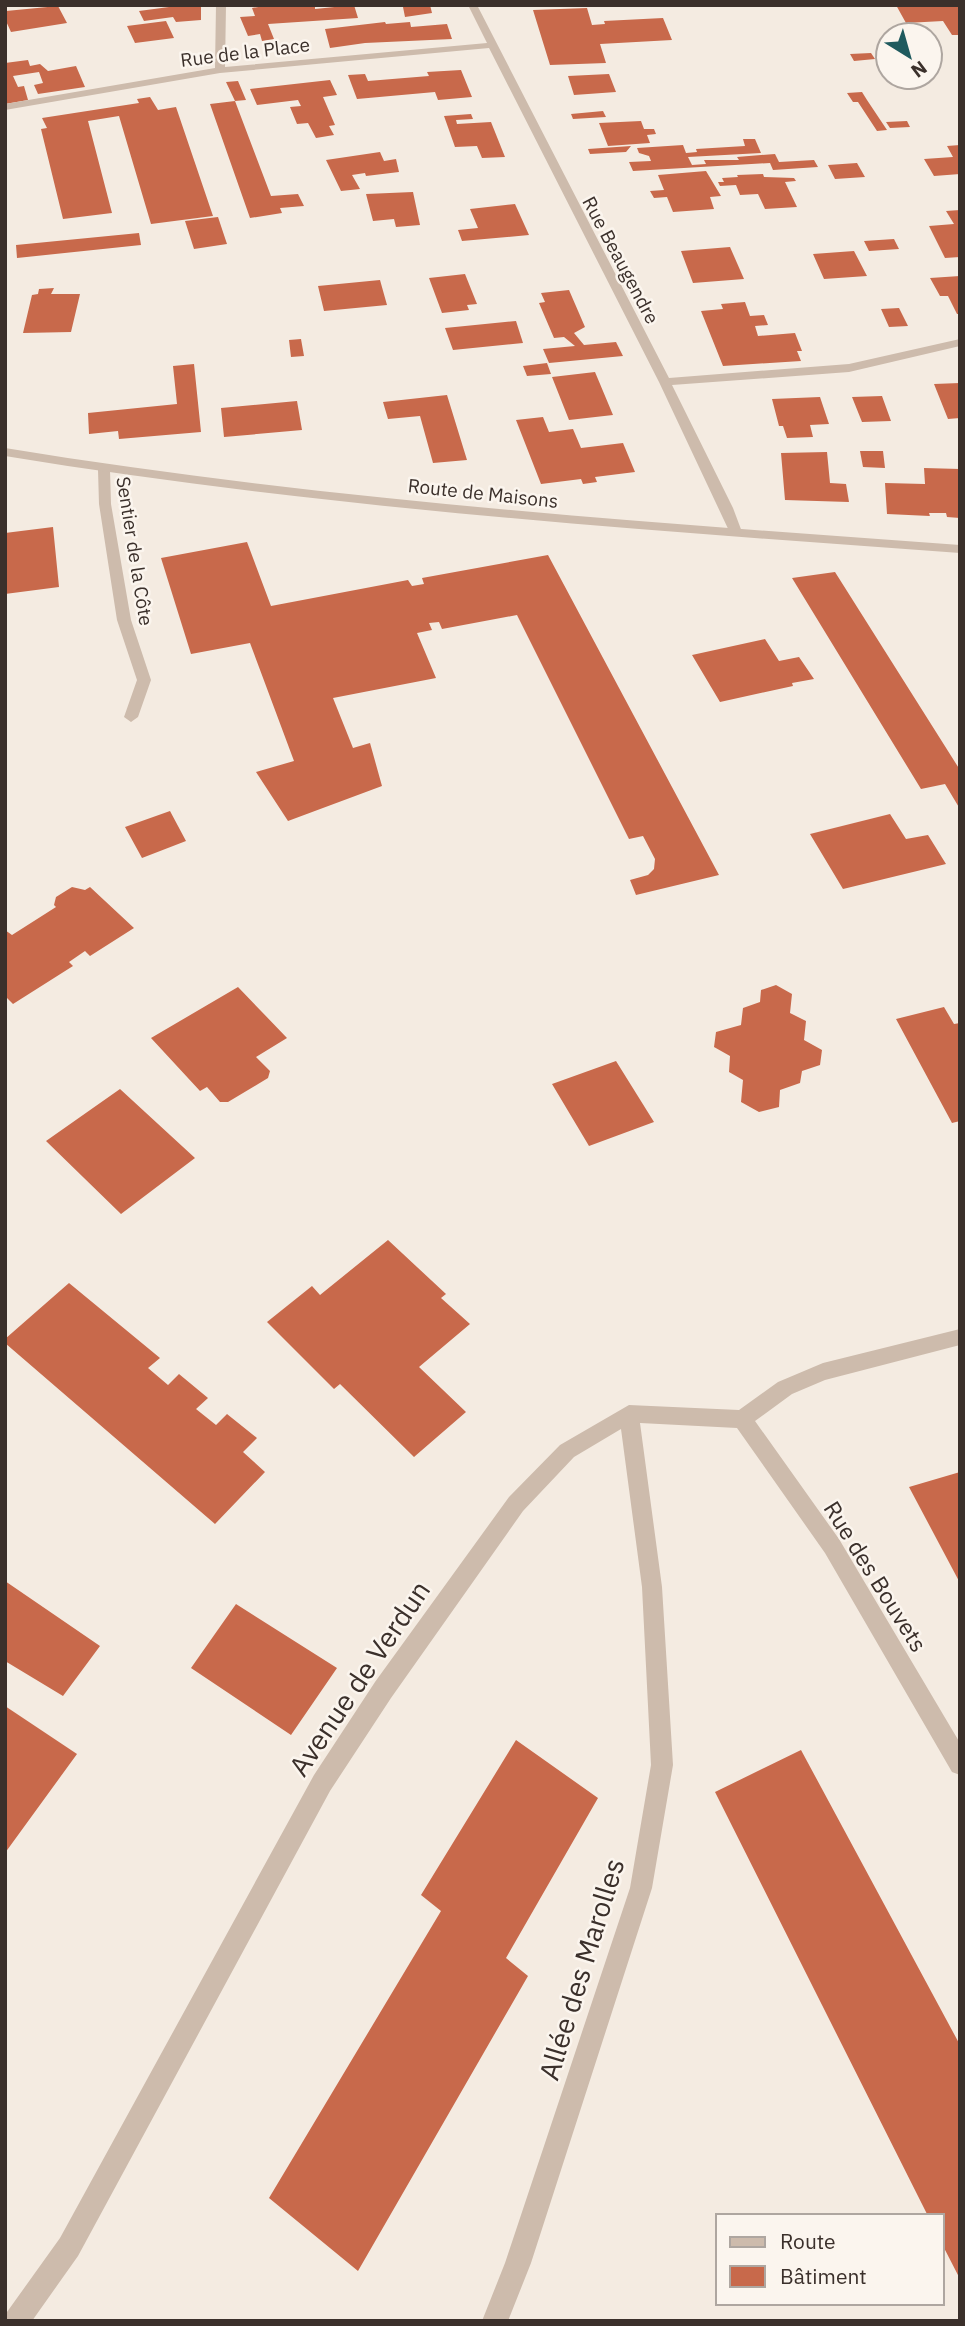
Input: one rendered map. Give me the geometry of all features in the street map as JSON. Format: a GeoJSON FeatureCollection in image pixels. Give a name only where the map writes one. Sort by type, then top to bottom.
{"type":"FeatureCollection","features":[{"type":"Feature","properties":{"kind":"street"},"geometry":{"type":"LineString","coordinates":[[220,69],[221,5]]}},
{"type":"Feature","properties":{"kind":"street","name":"Rue Beaugendre"},"geometry":{"type":"LineString","coordinates":[[472,5],[666,382],[736,532]]}},
{"type":"Feature","properties":{"kind":"street","name":"Rue de la Place"},"geometry":{"type":"LineString","coordinates":[[5,107],[220,69],[492,45]]}},
{"type":"Feature","properties":{"kind":"street"},"geometry":{"type":"LineString","coordinates":[[666,382],[849,368],[960,342]]}},
{"type":"Feature","properties":{"kind":"street","name":"Route de Maisons"},"geometry":{"type":"LineString","coordinates":[[5,452],[104,470],[585,523],[960,549]]}},
{"type":"Feature","properties":{"kind":"street","name":"Sentier de la Côte"},"geometry":{"type":"LineString","coordinates":[[104,470],[105,504],[124,620],[144,680],[131,716]]}},
{"type":"Feature","properties":{"kind":"street"},"geometry":{"type":"LineString","coordinates":[[629,1415],[742,1419],[785,1388],[823,1372],[960,1337]]}},
{"type":"Feature","properties":{"kind":"street","name":"Avenue de Verdun"},"geometry":{"type":"LineString","coordinates":[[16,2321],[69,2247],[322,1783],[383,1690],[516,1504],[567,1451],[629,1415]]}},
{"type":"Feature","properties":{"kind":"street","name":"Allée des Marolles"},"geometry":{"type":"LineString","coordinates":[[495,2321],[518,2263],[641,1888],[662,1765],[652,1587],[629,1415]]}},
{"type":"Feature","properties":{"kind":"street","name":"Rue des Bouvets"},"geometry":{"type":"LineString","coordinates":[[742,1419],[832,1546],[960,1764]]}},
{"type":"Feature","properties":{"kind":"building"},"geometry":{"type":"Polygon","coordinates":[[[201,5],[201,20],[176,22],[173,17],[144,21],[139,11],[201,5]]]}},
{"type":"Feature","properties":{"kind":"building"},"geometry":{"type":"Polygon","coordinates":[[[270,5],[315,5],[315,9],[354,5],[358,18],[268,24],[274,39],[262,41],[260,34],[248,36],[240,17],[255,16],[252,8],[270,5]]]}},
{"type":"Feature","properties":{"kind":"building"},"geometry":{"type":"Polygon","coordinates":[[[430,5],[432,13],[405,17],[403,7],[430,5]]]}},
{"type":"Feature","properties":{"kind":"building"},"geometry":{"type":"Polygon","coordinates":[[[896,5],[960,5],[960,35],[952,35],[944,21],[905,21],[896,5]]]}},
{"type":"Feature","properties":{"kind":"building"},"geometry":{"type":"Polygon","coordinates":[[[58,6],[67,23],[11,32],[5,19],[6,11],[58,6]]]}},
{"type":"Feature","properties":{"kind":"building"},"geometry":{"type":"Polygon","coordinates":[[[587,8],[592,25],[605,24],[604,21],[663,18],[672,40],[600,44],[606,63],[550,65],[533,10],[587,8]]]}},
{"type":"Feature","properties":{"kind":"building"},"geometry":{"type":"Polygon","coordinates":[[[166,21],[174,38],[135,43],[127,26],[166,21]]]}},
{"type":"Feature","properties":{"kind":"building"},"geometry":{"type":"Polygon","coordinates":[[[410,22],[411,27],[447,24],[452,39],[365,43],[330,48],[325,29],[410,22]]]}},
{"type":"Feature","properties":{"kind":"building"},"geometry":{"type":"Polygon","coordinates":[[[871,53],[874,59],[854,61],[850,54],[871,53]]]}},
{"type":"Feature","properties":{"kind":"building"},"geometry":{"type":"Polygon","coordinates":[[[28,60],[30,66],[40,64],[48,71],[76,66],[85,87],[38,94],[34,85],[43,83],[39,72],[13,76],[18,87],[24,86],[28,100],[5,104],[5,63],[28,60]]]}},
{"type":"Feature","properties":{"kind":"building"},"geometry":{"type":"Polygon","coordinates":[[[461,70],[472,97],[438,100],[435,92],[357,99],[348,75],[365,74],[368,81],[429,76],[427,72],[461,70]]]}},
{"type":"Feature","properties":{"kind":"building"},"geometry":{"type":"Polygon","coordinates":[[[609,74],[616,92],[574,95],[568,76],[609,74]]]}},
{"type":"Feature","properties":{"kind":"building"},"geometry":{"type":"Polygon","coordinates":[[[330,80],[337,95],[323,97],[335,125],[329,126],[334,135],[316,138],[308,123],[297,124],[290,107],[301,106],[298,100],[257,105],[250,89],[330,80]]]}},
{"type":"Feature","properties":{"kind":"building"},"geometry":{"type":"Polygon","coordinates":[[[238,81],[246,100],[235,101],[226,82],[238,81]]]}},
{"type":"Feature","properties":{"kind":"building"},"geometry":{"type":"Polygon","coordinates":[[[862,92],[887,130],[877,131],[858,102],[853,102],[847,93],[862,92]]]}},
{"type":"Feature","properties":{"kind":"building"},"geometry":{"type":"Polygon","coordinates":[[[150,97],[158,110],[176,107],[213,216],[151,224],[119,116],[88,121],[112,213],[63,219],[41,129],[47,128],[42,118],[139,103],[137,99],[150,97]]]}},
{"type":"Feature","properties":{"kind":"building"},"geometry":{"type":"Polygon","coordinates":[[[235,101],[271,196],[298,194],[304,206],[280,208],[282,213],[250,218],[210,104],[235,101]]]}},
{"type":"Feature","properties":{"kind":"building"},"geometry":{"type":"Polygon","coordinates":[[[603,111],[606,117],[573,119],[571,114],[603,111]]]}},
{"type":"Feature","properties":{"kind":"building"},"geometry":{"type":"Polygon","coordinates":[[[471,114],[473,119],[456,120],[457,124],[491,122],[505,157],[482,158],[477,146],[455,147],[444,116],[471,114]]]}},
{"type":"Feature","properties":{"kind":"building"},"geometry":{"type":"Polygon","coordinates":[[[641,121],[644,129],[654,129],[656,134],[647,135],[650,143],[608,146],[599,123],[641,121]]]}},
{"type":"Feature","properties":{"kind":"building"},"geometry":{"type":"Polygon","coordinates":[[[907,121],[910,127],[890,128],[886,122],[907,121]]]}},
{"type":"Feature","properties":{"kind":"building"},"geometry":{"type":"Polygon","coordinates":[[[743,139],[755,139],[761,153],[688,157],[692,165],[706,164],[704,160],[739,160],[737,157],[775,154],[779,162],[814,160],[818,167],[773,170],[770,163],[633,171],[629,162],[651,161],[649,156],[639,153],[637,148],[683,145],[686,153],[697,152],[696,149],[745,146],[743,139]]]}},
{"type":"Feature","properties":{"kind":"building"},"geometry":{"type":"Polygon","coordinates":[[[960,145],[960,174],[934,176],[924,159],[953,157],[947,146],[960,145]]]}},
{"type":"Feature","properties":{"kind":"building"},"geometry":{"type":"Polygon","coordinates":[[[631,146],[626,152],[590,154],[588,149],[631,146]]]}},
{"type":"Feature","properties":{"kind":"building"},"geometry":{"type":"Polygon","coordinates":[[[380,152],[384,161],[396,159],[399,172],[352,175],[360,189],[341,191],[326,160],[380,152]]]}},
{"type":"Feature","properties":{"kind":"building"},"geometry":{"type":"Polygon","coordinates":[[[857,163],[865,177],[835,179],[828,165],[857,163]]]}},
{"type":"Feature","properties":{"kind":"building"},"geometry":{"type":"Polygon","coordinates":[[[706,171],[721,196],[710,197],[714,209],[673,212],[667,197],[654,198],[650,191],[664,190],[658,175],[706,171]]]}},
{"type":"Feature","properties":{"kind":"building"},"geometry":{"type":"Polygon","coordinates":[[[763,174],[764,177],[794,178],[796,181],[785,182],[797,207],[765,209],[758,194],[740,195],[736,185],[720,186],[718,182],[724,182],[722,178],[738,177],[737,175],[763,174]]]}},
{"type":"Feature","properties":{"kind":"building"},"geometry":{"type":"Polygon","coordinates":[[[413,192],[420,225],[396,227],[394,219],[373,221],[366,194],[413,192]]]}},
{"type":"Feature","properties":{"kind":"building"},"geometry":{"type":"Polygon","coordinates":[[[515,204],[529,235],[462,241],[458,230],[478,228],[470,209],[515,204]]]}},
{"type":"Feature","properties":{"kind":"building"},"geometry":{"type":"Polygon","coordinates":[[[960,210],[960,257],[945,258],[929,226],[954,224],[946,211],[960,210]]]}},
{"type":"Feature","properties":{"kind":"building"},"geometry":{"type":"Polygon","coordinates":[[[218,217],[227,244],[194,249],[185,221],[218,217]]]}},
{"type":"Feature","properties":{"kind":"building"},"geometry":{"type":"Polygon","coordinates":[[[139,233],[141,245],[17,258],[16,245],[139,233]]]}},
{"type":"Feature","properties":{"kind":"building"},"geometry":{"type":"Polygon","coordinates":[[[894,239],[899,249],[869,251],[864,241],[894,239]]]}},
{"type":"Feature","properties":{"kind":"building"},"geometry":{"type":"Polygon","coordinates":[[[730,247],[744,279],[693,283],[681,251],[730,247]]]}},
{"type":"Feature","properties":{"kind":"building"},"geometry":{"type":"Polygon","coordinates":[[[854,251],[867,276],[824,279],[813,254],[854,251]]]}},
{"type":"Feature","properties":{"kind":"building"},"geometry":{"type":"Polygon","coordinates":[[[465,274],[477,304],[467,305],[469,310],[442,313],[429,278],[465,274]]]}},
{"type":"Feature","properties":{"kind":"building"},"geometry":{"type":"Polygon","coordinates":[[[960,276],[960,314],[957,314],[948,296],[940,296],[930,278],[960,276]]]}},
{"type":"Feature","properties":{"kind":"building"},"geometry":{"type":"Polygon","coordinates":[[[380,280],[387,305],[324,311],[318,286],[380,280]]]}},
{"type":"Feature","properties":{"kind":"building"},"geometry":{"type":"Polygon","coordinates":[[[54,288],[51,294],[80,294],[71,332],[23,333],[32,295],[38,294],[39,289],[54,288]]]}},
{"type":"Feature","properties":{"kind":"building"},"geometry":{"type":"Polygon","coordinates":[[[569,290],[585,327],[574,333],[584,345],[616,342],[623,356],[549,363],[543,349],[575,346],[564,337],[554,338],[539,303],[545,302],[541,293],[569,290]]]}},
{"type":"Feature","properties":{"kind":"building"},"geometry":{"type":"Polygon","coordinates":[[[745,302],[750,316],[764,315],[768,325],[755,326],[758,336],[795,333],[802,351],[797,351],[801,361],[723,366],[701,311],[723,309],[721,304],[745,302]]]}},
{"type":"Feature","properties":{"kind":"building"},"geometry":{"type":"Polygon","coordinates":[[[899,308],[908,326],[889,327],[881,309],[899,308]]]}},
{"type":"Feature","properties":{"kind":"building"},"geometry":{"type":"Polygon","coordinates":[[[516,321],[523,343],[453,350],[445,328],[516,321]]]}},
{"type":"Feature","properties":{"kind":"building"},"geometry":{"type":"Polygon","coordinates":[[[301,339],[304,356],[291,357],[289,340],[301,339]]]}},
{"type":"Feature","properties":{"kind":"building"},"geometry":{"type":"Polygon","coordinates":[[[547,363],[551,374],[527,376],[523,366],[547,363]]]}},
{"type":"Feature","properties":{"kind":"building"},"geometry":{"type":"Polygon","coordinates":[[[194,364],[201,432],[119,439],[118,431],[89,434],[88,413],[177,404],[173,366],[194,364]]]}},
{"type":"Feature","properties":{"kind":"building"},"geometry":{"type":"Polygon","coordinates":[[[595,372],[613,415],[569,420],[552,377],[595,372]]]}},
{"type":"Feature","properties":{"kind":"building"},"geometry":{"type":"Polygon","coordinates":[[[960,383],[960,418],[948,419],[934,384],[960,383]]]}},
{"type":"Feature","properties":{"kind":"building"},"geometry":{"type":"Polygon","coordinates":[[[447,395],[467,460],[433,463],[420,416],[388,419],[383,402],[447,395]]]}},
{"type":"Feature","properties":{"kind":"building"},"geometry":{"type":"Polygon","coordinates":[[[882,396],[891,421],[862,422],[852,397],[882,396]]]}},
{"type":"Feature","properties":{"kind":"building"},"geometry":{"type":"Polygon","coordinates":[[[820,397],[829,424],[810,425],[813,437],[787,438],[783,426],[779,426],[772,399],[820,397]]]}},
{"type":"Feature","properties":{"kind":"building"},"geometry":{"type":"Polygon","coordinates":[[[297,401],[302,430],[224,437],[221,408],[297,401]]]}},
{"type":"Feature","properties":{"kind":"building"},"geometry":{"type":"Polygon","coordinates":[[[543,417],[549,432],[573,429],[581,448],[623,443],[635,472],[595,477],[597,482],[583,484],[581,479],[541,484],[516,420],[543,417]]]}},
{"type":"Feature","properties":{"kind":"building"},"geometry":{"type":"Polygon","coordinates":[[[860,451],[883,451],[885,468],[863,467],[860,451]]]}},
{"type":"Feature","properties":{"kind":"building"},"geometry":{"type":"Polygon","coordinates":[[[827,452],[830,483],[846,484],[849,502],[785,500],[781,453],[827,452]]]}},
{"type":"Feature","properties":{"kind":"building"},"geometry":{"type":"Polygon","coordinates":[[[924,468],[960,469],[960,518],[947,517],[946,513],[929,513],[930,516],[887,514],[885,483],[925,484],[924,468]]]}},
{"type":"Feature","properties":{"kind":"building"},"geometry":{"type":"Polygon","coordinates":[[[53,527],[59,587],[5,594],[5,533],[53,527]]]}},
{"type":"Feature","properties":{"kind":"building"},"geometry":{"type":"Polygon","coordinates":[[[247,542],[271,606],[408,580],[412,586],[424,584],[422,578],[548,555],[719,875],[636,895],[630,880],[648,875],[654,869],[655,859],[643,836],[629,839],[517,615],[442,629],[439,622],[429,623],[432,630],[417,633],[436,678],[333,698],[353,748],[370,743],[382,786],[288,821],[256,772],[294,761],[250,643],[191,654],[161,558],[247,542]]]}},
{"type":"Feature","properties":{"kind":"building"},"geometry":{"type":"Polygon","coordinates":[[[835,572],[960,770],[960,809],[945,784],[921,789],[792,578],[835,572]]]}},
{"type":"Feature","properties":{"kind":"building"},"geometry":{"type":"Polygon","coordinates":[[[765,639],[779,661],[799,657],[814,679],[720,702],[692,655],[765,639]]]}},
{"type":"Feature","properties":{"kind":"building"},"geometry":{"type":"Polygon","coordinates":[[[170,811],[186,841],[142,858],[125,827],[170,811]]]}},
{"type":"Feature","properties":{"kind":"building"},"geometry":{"type":"Polygon","coordinates":[[[890,814],[906,839],[928,835],[946,864],[843,889],[810,834],[890,814]]]}},
{"type":"Feature","properties":{"kind":"building"},"geometry":{"type":"Polygon","coordinates":[[[72,887],[85,890],[90,887],[134,928],[90,956],[85,951],[69,962],[73,966],[13,1004],[5,996],[5,930],[12,935],[56,907],[56,897],[72,887]]]}},
{"type":"Feature","properties":{"kind":"building"},"geometry":{"type":"Polygon","coordinates":[[[776,985],[792,994],[790,1013],[806,1021],[804,1040],[822,1050],[820,1065],[802,1071],[800,1083],[780,1090],[779,1107],[759,1112],[741,1102],[743,1080],[729,1072],[730,1056],[714,1047],[716,1032],[741,1025],[743,1008],[760,1002],[761,990],[776,985]]]}},
{"type":"Feature","properties":{"kind":"building"},"geometry":{"type":"Polygon","coordinates":[[[238,987],[287,1038],[256,1057],[270,1071],[268,1078],[228,1102],[220,1102],[207,1087],[200,1091],[151,1038],[238,987]]]}},
{"type":"Feature","properties":{"kind":"building"},"geometry":{"type":"Polygon","coordinates":[[[944,1007],[954,1024],[960,1023],[960,1121],[952,1123],[896,1019],[944,1007]]]}},
{"type":"Feature","properties":{"kind":"building"},"geometry":{"type":"Polygon","coordinates":[[[616,1061],[654,1122],[589,1146],[552,1084],[616,1061]]]}},
{"type":"Feature","properties":{"kind":"building"},"geometry":{"type":"Polygon","coordinates":[[[120,1089],[195,1158],[121,1214],[46,1141],[120,1089]]]}},
{"type":"Feature","properties":{"kind":"building"},"geometry":{"type":"Polygon","coordinates":[[[388,1240],[446,1294],[441,1298],[470,1324],[419,1367],[466,1412],[414,1457],[340,1384],[334,1389],[267,1322],[312,1286],[320,1295],[388,1240]]]}},
{"type":"Feature","properties":{"kind":"building"},"geometry":{"type":"Polygon","coordinates":[[[69,1283],[160,1358],[148,1368],[168,1385],[179,1374],[208,1398],[196,1409],[216,1425],[227,1414],[257,1438],[243,1452],[265,1472],[215,1524],[5,1343],[5,1339],[69,1283]]]}},
{"type":"Feature","properties":{"kind":"building"},"geometry":{"type":"Polygon","coordinates":[[[960,1472],[960,1583],[909,1487],[960,1472]]]}},
{"type":"Feature","properties":{"kind":"building"},"geometry":{"type":"Polygon","coordinates":[[[5,1581],[100,1646],[63,1696],[5,1661],[5,1581]]]}},
{"type":"Feature","properties":{"kind":"building"},"geometry":{"type":"Polygon","coordinates":[[[236,1604],[337,1668],[291,1735],[191,1668],[236,1604]]]}},
{"type":"Feature","properties":{"kind":"building"},"geometry":{"type":"Polygon","coordinates":[[[5,1706],[77,1754],[5,1853],[5,1706]]]}},
{"type":"Feature","properties":{"kind":"building"},"geometry":{"type":"Polygon","coordinates":[[[516,1740],[598,1798],[506,1958],[528,1976],[358,2271],[269,2198],[441,1911],[421,1895],[516,1740]]]}},
{"type":"Feature","properties":{"kind":"building"},"geometry":{"type":"Polygon","coordinates":[[[801,1750],[960,2045],[960,2279],[944,2248],[944,2214],[927,2214],[715,1792],[801,1750]]]}}]}
